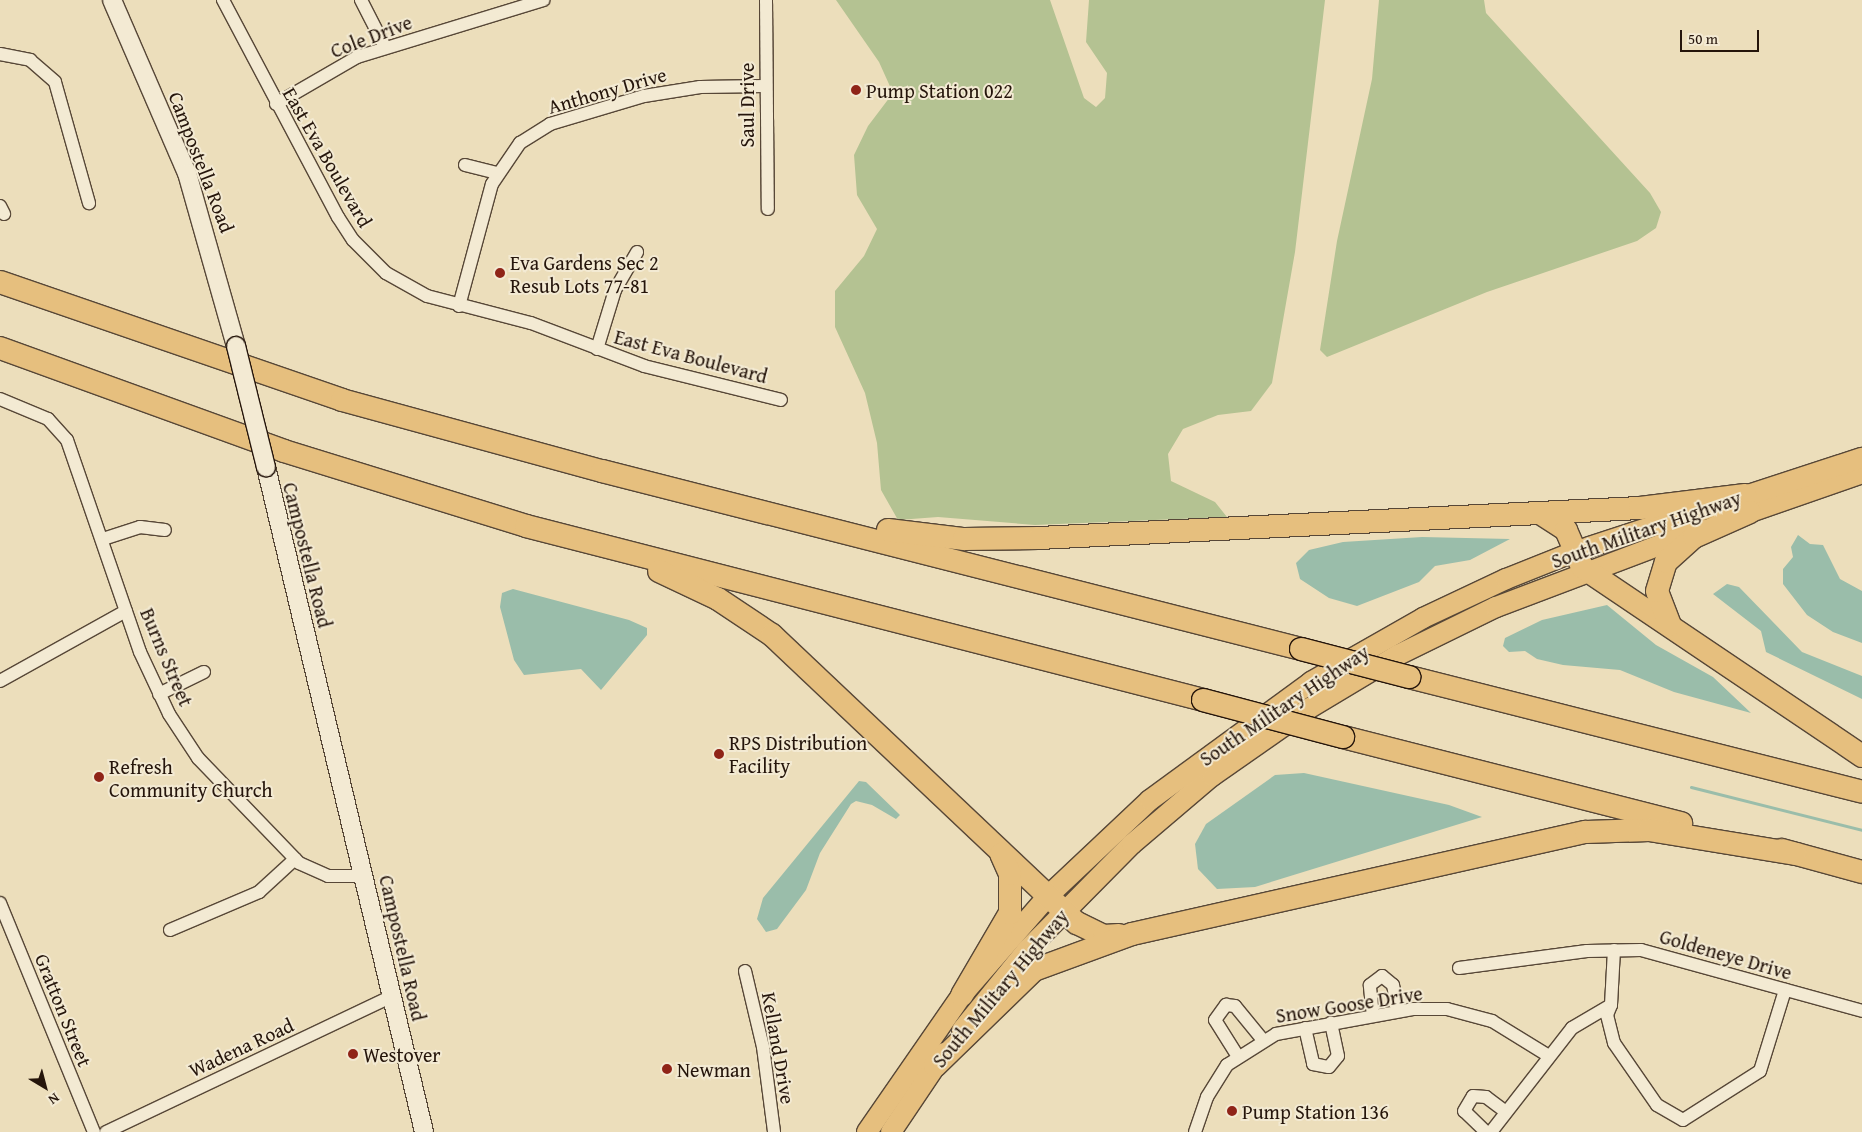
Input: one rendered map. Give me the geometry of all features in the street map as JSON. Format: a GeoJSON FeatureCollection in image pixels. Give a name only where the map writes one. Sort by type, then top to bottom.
{"type":"FeatureCollection","features":[{"type":"Feature","properties":{"kind":"highway"},"geometry":{"type":"LineString","coordinates":[[0,282],[342,400],[602,472],[1862,792]]}},
{"type":"Feature","properties":{"kind":"highway"},"geometry":{"type":"LineString","coordinates":[[0,348],[284,451],[601,545],[1862,872]]}},
{"type":"Feature","properties":{"kind":"highway"},"geometry":{"type":"LineString","coordinates":[[602,472],[856,524],[964,539],[1748,504]]}},
{"type":"Feature","properties":{"kind":"highway"},"geometry":{"type":"LineString","coordinates":[[1673,627],[1658,601],[1659,577],[1666,562],[1694,537],[1748,504]]}},
{"type":"Feature","properties":{"kind":"highway"},"geometry":{"type":"LineString","coordinates":[[1540,513],[1560,523],[1581,561],[1673,627],[1862,756]]}},
{"type":"Feature","properties":{"kind":"highway"},"geometry":{"type":"LineString","coordinates":[[601,545],[718,599],[772,635],[1056,904],[1091,932],[1132,934]]}},
{"type":"Feature","properties":{"kind":"highway"},"geometry":{"type":"LineString","coordinates":[[935,1066],[1034,970],[1132,934],[1586,832],[1649,830],[1795,854]]}},
{"type":"Feature","properties":{"kind":"highway"},"geometry":{"type":"LineString","coordinates":[[962,995],[1010,913],[1010,874],[996,846]]}},
{"type":"Feature","properties":{"kind":"main road","name":"Campostella Road"},"geometry":{"type":"LineString","coordinates":[[112,0],[187,174],[236,346],[424,1132]]}},
{"type":"Feature","properties":{"kind":"main road","name":"South Military Highway"},"geometry":{"type":"LineString","coordinates":[[867,1132],[962,995],[1056,904],[1156,822],[1308,708],[1418,644],[1581,561],[1748,504],[1862,458]]}},
{"type":"Feature","properties":{"kind":"main road","name":"South Military Highway"},"geometry":{"type":"LineString","coordinates":[[1748,504],[1862,473]]}},
{"type":"Feature","properties":{"kind":"main road","name":"South Military Highway"},"geometry":{"type":"LineString","coordinates":[[891,1132],[935,1066],[1056,904]]}},
{"type":"Feature","properties":{"kind":"street","name":"East Eva Boulevard"},"geometry":{"type":"LineString","coordinates":[[223,0],[276,104],[344,228],[370,259],[408,287],[459,306],[531,323],[597,350],[644,366],[781,400]]}},
{"type":"Feature","properties":{"kind":"street"},"geometry":{"type":"LineString","coordinates":[[360,0],[385,47]]}},
{"type":"Feature","properties":{"kind":"street","name":"Cole Drive"},"geometry":{"type":"LineString","coordinates":[[276,104],[340,65],[385,47],[543,0]]}},
{"type":"Feature","properties":{"kind":"street","name":"Saul Drive"},"geometry":{"type":"LineString","coordinates":[[766,0],[764,86],[768,209]]}},
{"type":"Feature","properties":{"kind":"street"},"geometry":{"type":"LineString","coordinates":[[0,54],[30,60],[55,82],[89,203]]}},
{"type":"Feature","properties":{"kind":"street","name":"Anthony Drive"},"geometry":{"type":"LineString","coordinates":[[459,306],[497,173],[520,143],[550,124],[673,90],[764,86]]}},
{"type":"Feature","properties":{"kind":"street"},"geometry":{"type":"LineString","coordinates":[[465,165],[497,173]]}},
{"type":"Feature","properties":{"kind":"street"},"geometry":{"type":"LineString","coordinates":[[597,350],[615,290],[637,252]]}},
{"type":"Feature","properties":{"kind":"street","name":"Burns Street"},"geometry":{"type":"LineString","coordinates":[[0,399],[48,419],[67,440],[103,539],[126,611],[159,694],[202,763],[295,859],[328,876],[364,876]]}},
{"type":"Feature","properties":{"kind":"street"},"geometry":{"type":"LineString","coordinates":[[103,539],[140,528],[165,530]]}},
{"type":"Feature","properties":{"kind":"street"},"geometry":{"type":"LineString","coordinates":[[0,681],[126,611]]}},
{"type":"Feature","properties":{"kind":"street"},"geometry":{"type":"LineString","coordinates":[[159,694],[204,672]]}},
{"type":"Feature","properties":{"kind":"street"},"geometry":{"type":"LineString","coordinates":[[170,930],[259,892],[295,859]]}},
{"type":"Feature","properties":{"kind":"street","name":"Gratton Street"},"geometry":{"type":"LineString","coordinates":[[0,903],[94,1132]]}},
{"type":"Feature","properties":{"kind":"street"},"geometry":{"type":"LineString","coordinates":[[1614,950],[1612,1004],[1608,1015],[1614,1043],[1657,1105],[1666,1114],[1683,1120],[1760,1071],[1786,990]]}},
{"type":"Feature","properties":{"kind":"street","name":"Goldeneye Drive"},"geometry":{"type":"LineString","coordinates":[[1459,968],[1614,950],[1674,957],[1862,1011]]}},
{"type":"Feature","properties":{"kind":"street","name":"Kelland Drive"},"geometry":{"type":"LineString","coordinates":[[745,971],[763,1047],[774,1132]]}},
{"type":"Feature","properties":{"kind":"street"},"geometry":{"type":"LineString","coordinates":[[1372,1016],[1370,984],[1382,976],[1393,985],[1398,1011]]}},
{"type":"Feature","properties":{"kind":"street","name":"Wadena Road"},"geometry":{"type":"LineString","coordinates":[[106,1132],[393,996]]}},
{"type":"Feature","properties":{"kind":"street"},"geometry":{"type":"LineString","coordinates":[[1506,1112],[1486,1097],[1473,1096],[1464,1111],[1493,1131],[1572,1028],[1612,1004]]}},
{"type":"Feature","properties":{"kind":"street"},"geometry":{"type":"LineString","coordinates":[[1237,1055],[1215,1020],[1226,1005],[1235,1006],[1262,1039]]}},
{"type":"Feature","properties":{"kind":"street","name":"Snow Goose Drive"},"geometry":{"type":"LineString","coordinates":[[1195,1132],[1216,1079],[1237,1055],[1262,1039],[1305,1028],[1398,1011],[1446,1009],[1474,1015],[1508,1028],[1549,1056]]}},
{"type":"Feature","properties":{"kind":"street"},"geometry":{"type":"LineString","coordinates":[[1305,1028],[1313,1064],[1329,1067],[1338,1056],[1331,1024]]}},
{"type":"Feature","properties":{"kind":"shaded area"},"geometry":{"type":"Polygon","coordinates":[[[836,0],[1050,0],[1084,98],[1096,107],[1105,98],[1107,73],[1086,42],[1089,0],[1325,0],[1295,252],[1272,383],[1251,411],[1218,415],[1183,429],[1168,454],[1171,481],[1215,502],[1227,517],[1035,525],[938,517],[898,520],[881,490],[877,443],[865,393],[835,327],[835,291],[864,256],[877,229],[857,195],[854,155],[868,126],[893,93],[879,62],[836,0]]]}},
{"type":"Feature","properties":{"kind":"shaded area"},"geometry":{"type":"Polygon","coordinates":[[[1379,0],[1484,0],[1486,13],[1650,193],[1661,212],[1656,228],[1637,241],[1487,292],[1327,357],[1320,350],[1337,241],[1372,79],[1379,0]]]}},
{"type":"Feature","properties":{"kind":"shaded area"},"geometry":{"type":"Polygon","coordinates":[[[1798,535],[1810,544],[1823,545],[1840,579],[1862,591],[1862,643],[1833,632],[1807,615],[1783,584],[1783,569],[1793,557],[1791,547],[1798,535]]]}},
{"type":"Feature","properties":{"kind":"shaded area"},"geometry":{"type":"Polygon","coordinates":[[[1422,537],[1510,539],[1470,560],[1435,566],[1419,582],[1357,606],[1329,598],[1300,579],[1296,563],[1309,550],[1343,542],[1422,537]]]}},
{"type":"Feature","properties":{"kind":"shaded area"},"geometry":{"type":"Polygon","coordinates":[[[1727,584],[1739,587],[1802,652],[1862,676],[1862,699],[1766,652],[1761,631],[1713,594],[1727,584]]]}},
{"type":"Feature","properties":{"kind":"shaded area"},"geometry":{"type":"Polygon","coordinates":[[[513,589],[629,620],[647,628],[647,635],[601,690],[581,669],[524,675],[514,660],[500,607],[502,593],[513,589]]]}},
{"type":"Feature","properties":{"kind":"shaded area"},"geometry":{"type":"Polygon","coordinates":[[[1607,605],[1656,645],[1713,677],[1751,713],[1674,692],[1620,670],[1563,665],[1537,659],[1525,651],[1509,652],[1503,646],[1505,638],[1542,620],[1607,605]]]}},
{"type":"Feature","properties":{"kind":"shaded area"},"geometry":{"type":"Polygon","coordinates":[[[1304,773],[1449,805],[1482,817],[1255,887],[1217,889],[1198,869],[1195,844],[1206,824],[1275,775],[1304,773]]]}},
{"type":"Feature","properties":{"kind":"shaded area"},"geometry":{"type":"Polygon","coordinates":[[[859,781],[866,782],[900,815],[896,819],[872,805],[856,801],[851,804],[820,853],[806,890],[777,929],[766,932],[757,919],[763,898],[859,781]]]}},
{"type":"Feature","properties":{"kind":"waterway"},"geometry":{"type":"LineString","coordinates":[[1691,787],[1862,830]]}},
{"type":"Feature","properties":{"kind":"place","name":"Pump Station 022"},"geometry":{"type":"Point","coordinates":[856,90]}},
{"type":"Feature","properties":{"kind":"place","name":"Eva Gardens Sec 2 Resub Lots 77-81"},"geometry":{"type":"Point","coordinates":[500,273]}},
{"type":"Feature","properties":{"kind":"place","name":"RPS Distribution Facility"},"geometry":{"type":"Point","coordinates":[719,754]}},
{"type":"Feature","properties":{"kind":"place","name":"Refresh Community Church"},"geometry":{"type":"Point","coordinates":[99,777]}},
{"type":"Feature","properties":{"kind":"place","name":"Westover"},"geometry":{"type":"Point","coordinates":[353,1054]}},
{"type":"Feature","properties":{"kind":"place","name":"Newman"},"geometry":{"type":"Point","coordinates":[667,1069]}},
{"type":"Feature","properties":{"kind":"place","name":"Pump Station 136"},"geometry":{"type":"Point","coordinates":[1232,1111]}}]}
